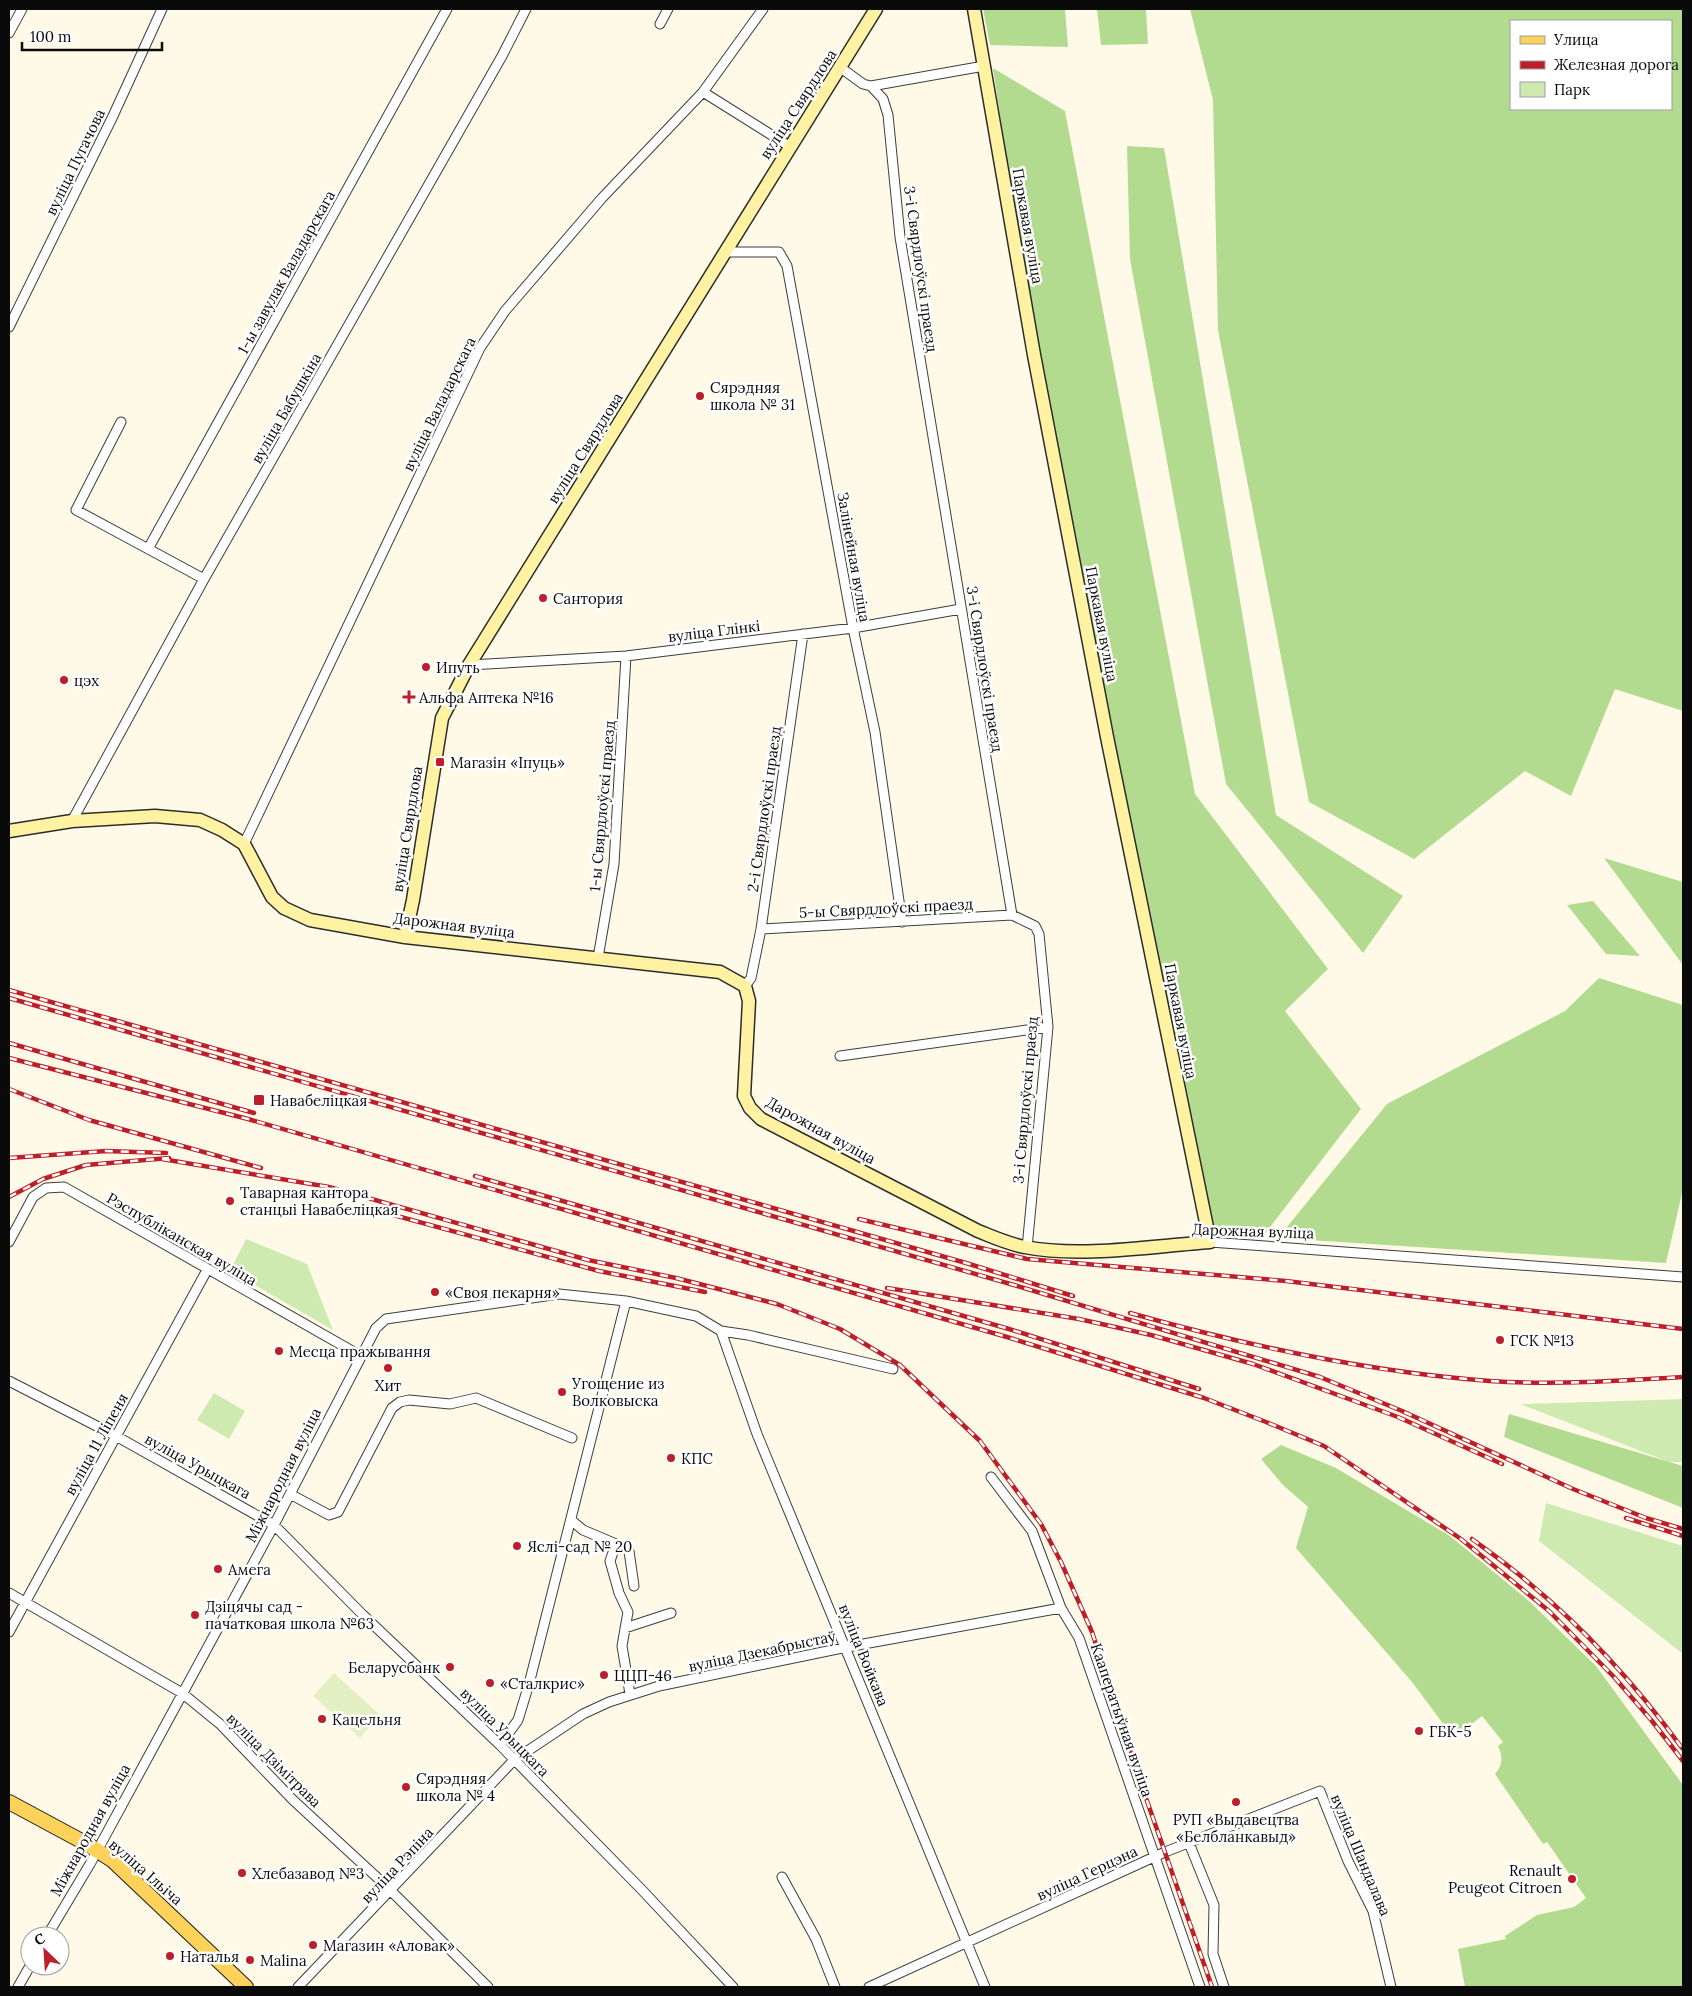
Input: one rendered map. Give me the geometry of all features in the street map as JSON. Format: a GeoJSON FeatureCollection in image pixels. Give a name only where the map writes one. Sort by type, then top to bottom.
{"type":"FeatureCollection","features":[{"type":"Feature","properties":{"kind":"main road","name":"вуліца Ільіча"},"geometry":{"type":"LineString","coordinates":[[9,1802],[112,1860],[246,1987]]}},
{"type":"Feature","properties":{"kind":"street"},"geometry":{"type":"LineString","coordinates":[[9,33],[22,9]]}},
{"type":"Feature","properties":{"kind":"street","name":"вуліца Пугачова"},"geometry":{"type":"LineString","coordinates":[[9,327],[113,116],[162,9]]}},
{"type":"Feature","properties":{"kind":"street","name":"1-ы завулак Валадарскага"},"geometry":{"type":"LineString","coordinates":[[148,549],[447,9]]}},
{"type":"Feature","properties":{"kind":"street","name":"вуліца Бабушкіна"},"geometry":{"type":"LineString","coordinates":[[72,821],[204,579],[502,56],[526,9]]}},
{"type":"Feature","properties":{"kind":"street"},"geometry":{"type":"LineString","coordinates":[[660,24],[668,9]]}},
{"type":"Feature","properties":{"kind":"street","name":"вуліца Валадарскага"},"geometry":{"type":"LineString","coordinates":[[244,844],[480,348],[505,311],[602,198],[702,92],[763,9]]}},
{"type":"Feature","properties":{"kind":"street","name":"вуліца Свярдлова"},"geometry":{"type":"LineString","coordinates":[[405,937],[413,900],[442,718],[469,665],[726,252],[789,146],[841,68],[876,9]]}},
{"type":"Feature","properties":{"kind":"street","name":"Паркавая вуліца"},"geometry":{"type":"LineString","coordinates":[[974,9],[1034,356],[1103,718],[1210,1242]]}},
{"type":"Feature","properties":{"kind":"street"},"geometry":{"type":"LineString","coordinates":[[841,68],[863,84],[871,86],[984,66]]}},
{"type":"Feature","properties":{"kind":"street","name":"3-і Свярдлоўскі праезд"},"geometry":{"type":"LineString","coordinates":[[871,86],[883,99],[888,115],[900,237],[1012,915],[1035,926],[1039,934],[1048,1027],[1027,1248]]}},
{"type":"Feature","properties":{"kind":"street"},"geometry":{"type":"LineString","coordinates":[[702,92],[789,146]]}},
{"type":"Feature","properties":{"kind":"street","name":"Залінейная вуліца"},"geometry":{"type":"LineString","coordinates":[[726,252],[780,252],[784,259],[853,628],[875,732],[902,922]]}},
{"type":"Feature","properties":{"kind":"street"},"geometry":{"type":"LineString","coordinates":[[121,422],[76,510],[204,579]]}},
{"type":"Feature","properties":{"kind":"street","name":"вуліца Глінкі"},"geometry":{"type":"LineString","coordinates":[[469,665],[626,656],[853,628],[961,609]]}},
{"type":"Feature","properties":{"kind":"street","name":"2-і Свярдлоўскі праезд"},"geometry":{"type":"LineString","coordinates":[[745,986],[751,978],[761,929],[803,634]]}},
{"type":"Feature","properties":{"kind":"street","name":"1-ы Свярдлоўскі праезд"},"geometry":{"type":"LineString","coordinates":[[598,958],[614,864],[626,656]]}},
{"type":"Feature","properties":{"kind":"street","name":"Дарожная вуліца"},"geometry":{"type":"LineString","coordinates":[[9,831],[72,821],[172,816],[200,820],[222,830],[244,844],[272,897],[284,908],[310,920],[405,937],[720,972],[745,986],[749,1001],[744,1096],[750,1108],[761,1119],[978,1231],[1027,1248],[1073,1251],[1210,1242],[1683,1277]]}},
{"type":"Feature","properties":{"kind":"street","name":"5-ы Свярдлоўскі праезд"},"geometry":{"type":"LineString","coordinates":[[761,929],[1012,915]]}},
{"type":"Feature","properties":{"kind":"street"},"geometry":{"type":"LineString","coordinates":[[840,1056],[1048,1027]]}},
{"type":"Feature","properties":{"kind":"street","name":"Рэспубліканская вуліца"},"geometry":{"type":"LineString","coordinates":[[9,1242],[33,1197],[46,1188],[64,1187],[360,1356]]}},
{"type":"Feature","properties":{"kind":"street","name":"вуліца 11 Ліпеня"},"geometry":{"type":"LineString","coordinates":[[9,1632],[207,1270]]}},
{"type":"Feature","properties":{"kind":"street","name":"Міжнародная вуліца"},"geometry":{"type":"LineString","coordinates":[[53,1926],[97,1851],[274,1524],[360,1356],[376,1328],[386,1319],[559,1294],[626,1301],[696,1316],[721,1331]]}},
{"type":"Feature","properties":{"kind":"street"},"geometry":{"type":"LineString","coordinates":[[500,1746],[518,1720],[626,1301]]}},
{"type":"Feature","properties":{"kind":"street"},"geometry":{"type":"LineString","coordinates":[[721,1331],[748,1335],[893,1369]]}},
{"type":"Feature","properties":{"kind":"street","name":"вуліца Войкава"},"geometry":{"type":"LineString","coordinates":[[721,1331],[758,1434],[985,1987]]}},
{"type":"Feature","properties":{"kind":"street","name":"вуліца Урыцкага"},"geometry":{"type":"LineString","coordinates":[[9,1381],[116,1436],[274,1524],[362,1614],[514,1760],[734,1987]]}},
{"type":"Feature","properties":{"kind":"street"},"geometry":{"type":"LineString","coordinates":[[290,1494],[329,1515],[338,1512],[392,1408],[400,1402],[409,1400],[450,1404],[476,1398],[572,1438]]}},
{"type":"Feature","properties":{"kind":"street","name":"Кааператыўная вуліца"},"geometry":{"type":"LineString","coordinates":[[991,1476],[1032,1530],[1061,1608],[1079,1638],[1200,1987]]}},
{"type":"Feature","properties":{"kind":"street"},"geometry":{"type":"LineString","coordinates":[[571,1520],[583,1530],[629,1551],[634,1586]]}},
{"type":"Feature","properties":{"kind":"street"},"geometry":{"type":"LineString","coordinates":[[616,1544],[610,1561],[618,1593],[628,1612],[622,1646],[630,1694]]}},
{"type":"Feature","properties":{"kind":"street","name":"вуліца Дзімітрава"},"geometry":{"type":"LineString","coordinates":[[9,1593],[182,1693],[220,1724],[293,1800],[488,1987]]}},
{"type":"Feature","properties":{"kind":"street","name":"вуліца Дзекабрыстаў"},"geometry":{"type":"LineString","coordinates":[[514,1760],[583,1714],[630,1694],[847,1647],[1061,1608]]}},
{"type":"Feature","properties":{"kind":"street"},"geometry":{"type":"LineString","coordinates":[[625,1628],[670,1613]]}},
{"type":"Feature","properties":{"kind":"street","name":"вуліца Рэпіна"},"geometry":{"type":"LineString","coordinates":[[298,1987],[391,1892],[514,1760]]}},
{"type":"Feature","properties":{"kind":"street","name":"вуліца Герцэна"},"geometry":{"type":"LineString","coordinates":[[868,1987],[1155,1857],[1320,1791]]}},
{"type":"Feature","properties":{"kind":"street","name":"вуліца Шандалава"},"geometry":{"type":"LineString","coordinates":[[1320,1791],[1348,1861],[1373,1911],[1391,1987]]}},
{"type":"Feature","properties":{"kind":"street"},"geometry":{"type":"LineString","coordinates":[[1189,1843],[1214,1905],[1213,1954],[1224,1987]]}},
{"type":"Feature","properties":{"kind":"street"},"geometry":{"type":"LineString","coordinates":[[782,1876],[816,1939],[835,1987]]}},
{"type":"Feature","properties":{"kind":"street"},"geometry":{"type":"LineString","coordinates":[[18,1987],[24,1976]]}},
{"type":"Feature","properties":{"kind":"green space"},"geometry":{"type":"Polygon","coordinates":[[[983,9],[1065,9],[1068,47],[990,45],[983,9]]]}},
{"type":"Feature","properties":{"kind":"green space"},"geometry":{"type":"Polygon","coordinates":[[[1097,9],[1146,9],[1148,44],[1101,45],[1097,9]]]}},
{"type":"Feature","properties":{"kind":"green space"},"geometry":{"type":"Polygon","coordinates":[[[1190,9],[1683,9],[1683,711],[1615,689],[1571,796],[1525,771],[1414,859],[1309,802],[1218,330],[1213,100],[1190,9]]]}},
{"type":"Feature","properties":{"kind":"green space"},"geometry":{"type":"Polygon","coordinates":[[[993,68],[1065,111],[1195,794],[1328,969],[1285,1011],[1361,1109],[1263,1236],[1215,1237],[1067,508],[1016,215],[993,68]]]}},
{"type":"Feature","properties":{"kind":"green space"},"geometry":{"type":"Polygon","coordinates":[[[1127,146],[1164,148],[1276,815],[1403,896],[1363,953],[1226,784],[1130,259],[1127,146]]]}},
{"type":"Feature","properties":{"kind":"green space"},"geometry":{"type":"Polygon","coordinates":[[[1604,858],[1683,882],[1683,965],[1604,858]]]}},
{"type":"Feature","properties":{"kind":"green space"},"geometry":{"type":"Polygon","coordinates":[[[1593,901],[1640,956],[1606,954],[1567,905],[1593,901]]]}},
{"type":"Feature","properties":{"kind":"green space"},"geometry":{"type":"Polygon","coordinates":[[[1599,978],[1683,1005],[1683,1189],[1666,1263],[1278,1238],[1387,1104],[1565,1011],[1599,978]]]}},
{"type":"Feature","properties":{"kind":"green space"},"geometry":{"type":"Polygon","coordinates":[[[246,1239],[307,1264],[333,1330],[230,1271],[246,1239]]]}},
{"type":"Feature","properties":{"kind":"green space"},"geometry":{"type":"Polygon","coordinates":[[[214,1393],[245,1411],[229,1439],[197,1420],[214,1393]]]}},
{"type":"Feature","properties":{"kind":"green space"},"geometry":{"type":"Polygon","coordinates":[[[1683,1399],[1683,1462],[1669,1462],[1520,1404],[1683,1399]]]}},
{"type":"Feature","properties":{"kind":"green space"},"geometry":{"type":"Polygon","coordinates":[[[1509,1414],[1683,1466],[1683,1508],[1504,1437],[1509,1414]]]}},
{"type":"Feature","properties":{"kind":"green space"},"geometry":{"type":"Polygon","coordinates":[[[1281,1445],[1336,1468],[1450,1536],[1529,1601],[1596,1666],[1683,1785],[1683,1987],[1465,1987],[1458,1949],[1506,1939],[1505,1936],[1537,1915],[1574,1907],[1586,1898],[1547,1842],[1543,1844],[1495,1774],[1500,1767],[1501,1760],[1498,1746],[1503,1742],[1482,1716],[1459,1734],[1452,1725],[1447,1729],[1412,1682],[1296,1548],[1308,1507],[1283,1485],[1261,1459],[1281,1445]]]}},
{"type":"Feature","properties":{"kind":"green space"},"geometry":{"type":"Polygon","coordinates":[[[1546,1503],[1683,1546],[1683,1654],[1539,1541],[1546,1503]]]}},
{"type":"Feature","properties":{"kind":"green space"},"geometry":{"type":"Polygon","coordinates":[[[334,1673],[380,1715],[360,1738],[313,1696],[334,1673]]]}},
{"type":"Feature","properties":{"kind":"railway"},"geometry":{"type":"LineString","coordinates":[[9,990],[966,1263],[1073,1296]]}},
{"type":"Feature","properties":{"kind":"railway"},"geometry":{"type":"LineString","coordinates":[[9,998],[1014,1285],[1320,1377],[1402,1411],[1573,1489],[1646,1518],[1683,1529]]}},
{"type":"Feature","properties":{"kind":"railway"},"geometry":{"type":"LineString","coordinates":[[9,1043],[254,1113]]}},
{"type":"Feature","properties":{"kind":"railway"},"geometry":{"type":"LineString","coordinates":[[9,1058],[248,1119],[1007,1337],[1204,1398],[1324,1446],[1461,1539],[1549,1611],[1614,1677],[1683,1761]]}},
{"type":"Feature","properties":{"kind":"railway"},"geometry":{"type":"LineString","coordinates":[[9,1089],[89,1120],[261,1168]]}},
{"type":"Feature","properties":{"kind":"railway"},"geometry":{"type":"LineString","coordinates":[[9,1158],[106,1151],[166,1153]]}},
{"type":"Feature","properties":{"kind":"railway"},"geometry":{"type":"LineString","coordinates":[[9,1197],[43,1179],[86,1165],[169,1158]]}},
{"type":"Feature","properties":{"kind":"railway"},"geometry":{"type":"LineString","coordinates":[[162,1159],[329,1187],[588,1260],[676,1278],[777,1304],[840,1329],[900,1365],[980,1441],[1041,1524],[1061,1562],[1092,1632],[1139,1778],[1212,1987]]}},
{"type":"Feature","properties":{"kind":"railway"},"geometry":{"type":"LineString","coordinates":[[475,1176],[1009,1329],[1199,1389]]}},
{"type":"Feature","properties":{"kind":"railway"},"geometry":{"type":"LineString","coordinates":[[364,1207],[599,1271],[705,1292]]}},
{"type":"Feature","properties":{"kind":"railway"},"geometry":{"type":"LineString","coordinates":[[859,1219],[1027,1259],[1286,1281],[1683,1329]]}},
{"type":"Feature","properties":{"kind":"railway"},"geometry":{"type":"LineString","coordinates":[[887,1288],[1079,1319],[1151,1335],[1253,1364],[1398,1417],[1502,1464]]}},
{"type":"Feature","properties":{"kind":"railway"},"geometry":{"type":"LineString","coordinates":[[1130,1313],[1264,1347],[1308,1356],[1444,1377],[1538,1383],[1683,1377]]}},
{"type":"Feature","properties":{"kind":"railway"},"geometry":{"type":"LineString","coordinates":[[1626,1518],[1683,1536]]}},
{"type":"Feature","properties":{"kind":"railway"},"geometry":{"type":"LineString","coordinates":[[1472,1539],[1522,1577],[1591,1640],[1648,1704],[1682,1748]]}},
{"type":"Feature","properties":{"kind":"place","name":"Сярэдняя школа № 31"},"geometry":{"type":"Point","coordinates":[700,396]}},
{"type":"Feature","properties":{"kind":"place","name":"Сантория"},"geometry":{"type":"Point","coordinates":[543,598]}},
{"type":"Feature","properties":{"kind":"place","name":"Ипуть"},"geometry":{"type":"Point","coordinates":[426,667]}},
{"type":"Feature","properties":{"kind":"place","name":"цэх"},"geometry":{"type":"Point","coordinates":[64,680]}},
{"type":"Feature","properties":{"kind":"place","name":"Альфа Аптека №16"},"geometry":{"type":"Point","coordinates":[409,697]}},
{"type":"Feature","properties":{"kind":"place","name":"Магазін «Іпуць»"},"geometry":{"type":"Point","coordinates":[440,762]}},
{"type":"Feature","properties":{"kind":"place","name":"Навабеліцкая"},"geometry":{"type":"Point","coordinates":[259,1100]}},
{"type":"Feature","properties":{"kind":"place","name":"Таварная кантора станцыі Навабеліцкая"},"geometry":{"type":"Point","coordinates":[230,1201]}},
{"type":"Feature","properties":{"kind":"place","name":"«Своя пекарня»"},"geometry":{"type":"Point","coordinates":[435,1292]}},
{"type":"Feature","properties":{"kind":"place","name":"ГСК №13"},"geometry":{"type":"Point","coordinates":[1500,1340]}},
{"type":"Feature","properties":{"kind":"place","name":"Месца пражывання"},"geometry":{"type":"Point","coordinates":[279,1351]}},
{"type":"Feature","properties":{"kind":"place","name":"Хит"},"geometry":{"type":"Point","coordinates":[388,1368]}},
{"type":"Feature","properties":{"kind":"place","name":"Угощение из Волковыска"},"geometry":{"type":"Point","coordinates":[562,1392]}},
{"type":"Feature","properties":{"kind":"place","name":"КПС"},"geometry":{"type":"Point","coordinates":[671,1458]}},
{"type":"Feature","properties":{"kind":"place","name":"Яслі-сад № 20"},"geometry":{"type":"Point","coordinates":[517,1546]}},
{"type":"Feature","properties":{"kind":"place","name":"Амега"},"geometry":{"type":"Point","coordinates":[218,1569]}},
{"type":"Feature","properties":{"kind":"place","name":"Дзіцячы сад - пачатковая школа №63"},"geometry":{"type":"Point","coordinates":[195,1615]}},
{"type":"Feature","properties":{"kind":"place","name":"Беларусбанк"},"geometry":{"type":"Point","coordinates":[450,1667]}},
{"type":"Feature","properties":{"kind":"place","name":"ЦЦП-46"},"geometry":{"type":"Point","coordinates":[604,1675]}},
{"type":"Feature","properties":{"kind":"place","name":"«Сталкрис»"},"geometry":{"type":"Point","coordinates":[490,1683]}},
{"type":"Feature","properties":{"kind":"place","name":"Кацельня"},"geometry":{"type":"Point","coordinates":[322,1719]}},
{"type":"Feature","properties":{"kind":"place","name":"ГБК-5"},"geometry":{"type":"Point","coordinates":[1419,1731]}},
{"type":"Feature","properties":{"kind":"place","name":"Сярэдняя школа № 4"},"geometry":{"type":"Point","coordinates":[406,1787]}},
{"type":"Feature","properties":{"kind":"place","name":"РУП «Выдавецтва «Белбланкавыд»"},"geometry":{"type":"Point","coordinates":[1236,1802]}},
{"type":"Feature","properties":{"kind":"place","name":"Хлебазавод №3"},"geometry":{"type":"Point","coordinates":[242,1873]}},
{"type":"Feature","properties":{"kind":"place","name":"Renault Peugeot Citroen"},"geometry":{"type":"Point","coordinates":[1572,1879]}},
{"type":"Feature","properties":{"kind":"place","name":"Магазин «Аловак»"},"geometry":{"type":"Point","coordinates":[313,1945]}},
{"type":"Feature","properties":{"kind":"place","name":"Наталья"},"geometry":{"type":"Point","coordinates":[170,1956]}},
{"type":"Feature","properties":{"kind":"place","name":"Malina"},"geometry":{"type":"Point","coordinates":[250,1960]}}]}
